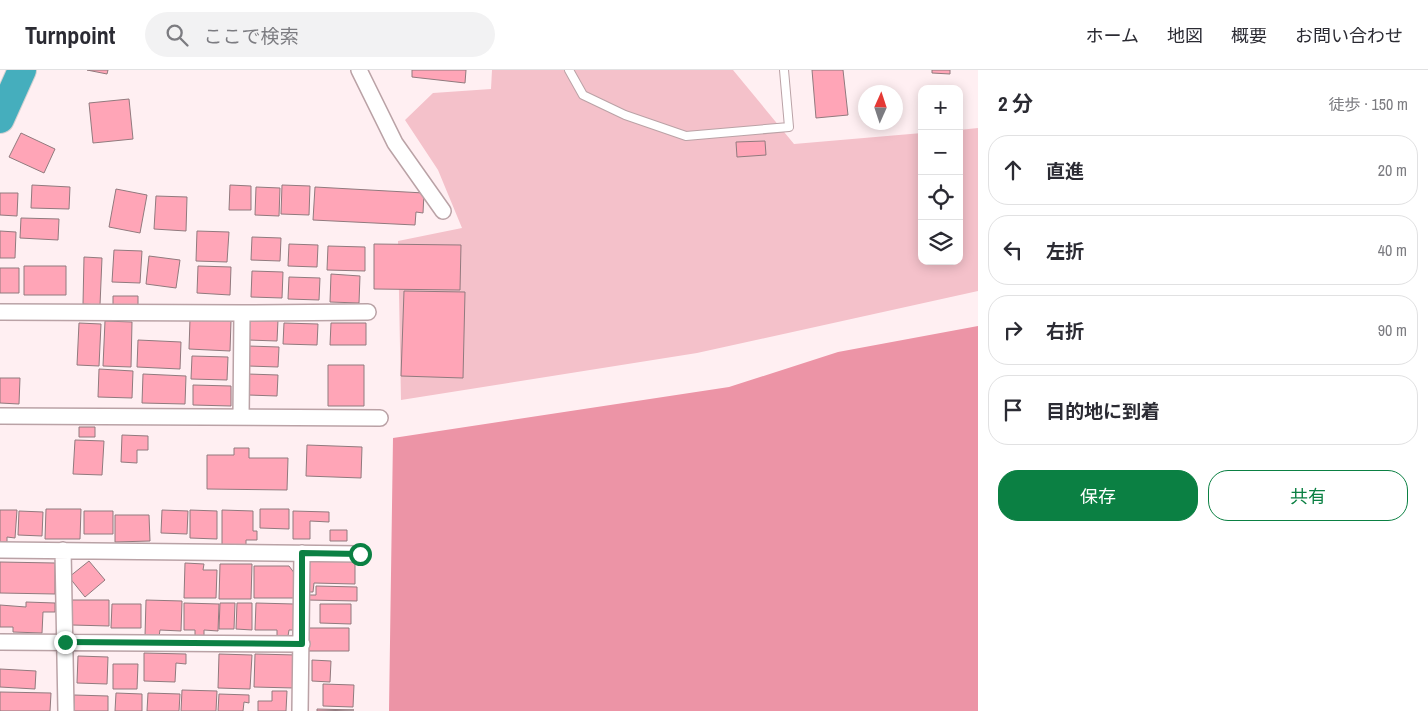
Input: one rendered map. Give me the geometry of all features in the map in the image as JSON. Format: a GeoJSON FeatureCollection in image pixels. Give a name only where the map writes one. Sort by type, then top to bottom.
{"type":"FeatureCollection","features":[{"type":"Feature","properties":{"kind":"highway"},"geometry":{"type":"LineString","coordinates":[[0,119],[22,70]]}},
{"type":"Feature","properties":{"kind":"street"},"geometry":{"type":"LineString","coordinates":[[360,70],[395,143],[443,211]]}},
{"type":"Feature","properties":{"kind":"street"},"geometry":{"type":"LineString","coordinates":[[0,312],[368,312]]}},
{"type":"Feature","properties":{"kind":"street"},"geometry":{"type":"LineString","coordinates":[[241,417],[242,313]]}},
{"type":"Feature","properties":{"kind":"street"},"geometry":{"type":"LineString","coordinates":[[0,416],[380,418]]}},
{"type":"Feature","properties":{"kind":"street"},"geometry":{"type":"LineString","coordinates":[[0,550],[360,554]]}},
{"type":"Feature","properties":{"kind":"street"},"geometry":{"type":"LineString","coordinates":[[63,550],[66,711]]}},
{"type":"Feature","properties":{"kind":"street"},"geometry":{"type":"LineString","coordinates":[[300,711],[302,553]]}},
{"type":"Feature","properties":{"kind":"street"},"geometry":{"type":"LineString","coordinates":[[0,642],[302,644]]}},
{"type":"Feature","properties":{"kind":"lane"},"geometry":{"type":"LineString","coordinates":[[569,70],[583,95],[625,115],[686,136],[789,128],[784,70]]}},
{"type":"Feature","properties":{"kind":"shaded area"},"geometry":{"type":"Polygon","coordinates":[[[492,70],[733,70],[794,144],[918,133],[918,265],[963,265],[963,130],[978,128],[978,291],[697,353],[401,400],[398,241],[462,228],[438,170],[405,120],[433,93],[491,89],[492,70]]]}},
{"type":"Feature","properties":{"kind":"shaded area"},"geometry":{"type":"Polygon","coordinates":[[[978,326],[978,711],[389,711],[393,438],[729,387],[838,352],[978,326]]]}},
{"type":"Feature","properties":{"kind":"building"},"geometry":{"type":"Polygon","coordinates":[[[87,70],[108,70],[107,74],[87,70]]]}},
{"type":"Feature","properties":{"kind":"building"},"geometry":{"type":"Polygon","coordinates":[[[412,70],[466,70],[465,83],[412,77],[412,70]]]}},
{"type":"Feature","properties":{"kind":"building"},"geometry":{"type":"Polygon","coordinates":[[[812,70],[843,70],[848,115],[816,118],[812,70]]]}},
{"type":"Feature","properties":{"kind":"building"},"geometry":{"type":"Polygon","coordinates":[[[932,70],[950,70],[950,74],[932,73],[932,70]]]}},
{"type":"Feature","properties":{"kind":"building"},"geometry":{"type":"Polygon","coordinates":[[[129,99],[133,139],[93,143],[89,103],[129,99]]]}},
{"type":"Feature","properties":{"kind":"building"},"geometry":{"type":"Polygon","coordinates":[[[21,133],[55,149],[44,173],[9,157],[21,133]]]}},
{"type":"Feature","properties":{"kind":"building"},"geometry":{"type":"Polygon","coordinates":[[[765,141],[766,155],[737,157],[736,142],[765,141]]]}},
{"type":"Feature","properties":{"kind":"building"},"geometry":{"type":"Polygon","coordinates":[[[32,185],[70,187],[69,209],[31,208],[32,185]]]}},
{"type":"Feature","properties":{"kind":"building"},"geometry":{"type":"Polygon","coordinates":[[[230,185],[251,186],[251,210],[229,210],[230,185]]]}},
{"type":"Feature","properties":{"kind":"building"},"geometry":{"type":"Polygon","coordinates":[[[282,185],[310,186],[309,215],[281,214],[282,185]]]}},
{"type":"Feature","properties":{"kind":"building"},"geometry":{"type":"Polygon","coordinates":[[[256,187],[280,188],[279,216],[255,215],[256,187]]]}},
{"type":"Feature","properties":{"kind":"building"},"geometry":{"type":"Polygon","coordinates":[[[315,187],[424,193],[423,213],[416,212],[415,225],[313,220],[315,187]]]}},
{"type":"Feature","properties":{"kind":"building"},"geometry":{"type":"Polygon","coordinates":[[[116,189],[147,195],[140,233],[109,227],[116,189]]]}},
{"type":"Feature","properties":{"kind":"building"},"geometry":{"type":"Polygon","coordinates":[[[0,193],[18,193],[17,216],[0,215],[0,193]]]}},
{"type":"Feature","properties":{"kind":"building"},"geometry":{"type":"Polygon","coordinates":[[[156,196],[187,197],[186,231],[154,229],[156,196]]]}},
{"type":"Feature","properties":{"kind":"building"},"geometry":{"type":"Polygon","coordinates":[[[21,218],[59,219],[58,240],[20,238],[21,218]]]}},
{"type":"Feature","properties":{"kind":"building"},"geometry":{"type":"Polygon","coordinates":[[[0,231],[16,232],[15,258],[0,258],[0,231]]]}},
{"type":"Feature","properties":{"kind":"building"},"geometry":{"type":"Polygon","coordinates":[[[197,231],[229,232],[227,262],[196,261],[197,231]]]}},
{"type":"Feature","properties":{"kind":"building"},"geometry":{"type":"Polygon","coordinates":[[[252,237],[281,238],[280,261],[251,260],[252,237]]]}},
{"type":"Feature","properties":{"kind":"building"},"geometry":{"type":"Polygon","coordinates":[[[289,244],[318,245],[317,267],[288,266],[289,244]]]}},
{"type":"Feature","properties":{"kind":"building"},"geometry":{"type":"Polygon","coordinates":[[[374,244],[461,245],[460,290],[374,289],[374,244]]]}},
{"type":"Feature","properties":{"kind":"building"},"geometry":{"type":"Polygon","coordinates":[[[328,246],[365,247],[365,271],[327,270],[328,246]]]}},
{"type":"Feature","properties":{"kind":"building"},"geometry":{"type":"Polygon","coordinates":[[[114,250],[142,251],[140,283],[112,282],[114,250]]]}},
{"type":"Feature","properties":{"kind":"building"},"geometry":{"type":"Polygon","coordinates":[[[149,256],[180,260],[176,288],[146,284],[149,256]]]}},
{"type":"Feature","properties":{"kind":"building"},"geometry":{"type":"Polygon","coordinates":[[[84,257],[102,258],[100,305],[83,304],[84,257]]]}},
{"type":"Feature","properties":{"kind":"building"},"geometry":{"type":"Polygon","coordinates":[[[24,266],[66,266],[66,295],[24,295],[24,266]]]}},
{"type":"Feature","properties":{"kind":"building"},"geometry":{"type":"Polygon","coordinates":[[[198,266],[231,267],[230,295],[197,293],[198,266]]]}},
{"type":"Feature","properties":{"kind":"building"},"geometry":{"type":"Polygon","coordinates":[[[0,268],[19,268],[19,293],[0,293],[0,268]]]}},
{"type":"Feature","properties":{"kind":"building"},"geometry":{"type":"Polygon","coordinates":[[[252,271],[283,272],[282,298],[251,297],[252,271]]]}},
{"type":"Feature","properties":{"kind":"building"},"geometry":{"type":"Polygon","coordinates":[[[331,274],[360,276],[359,303],[330,302],[331,274]]]}},
{"type":"Feature","properties":{"kind":"building"},"geometry":{"type":"Polygon","coordinates":[[[289,277],[320,278],[319,300],[288,299],[289,277]]]}},
{"type":"Feature","properties":{"kind":"building"},"geometry":{"type":"Polygon","coordinates":[[[404,291],[465,292],[463,378],[401,376],[404,291]]]}},
{"type":"Feature","properties":{"kind":"building"},"geometry":{"type":"Polygon","coordinates":[[[113,296],[138,296],[138,307],[113,307],[113,296]]]}},
{"type":"Feature","properties":{"kind":"building"},"geometry":{"type":"Polygon","coordinates":[[[190,319],[231,321],[230,351],[189,349],[190,319]]]}},
{"type":"Feature","properties":{"kind":"building"},"geometry":{"type":"Polygon","coordinates":[[[249,319],[278,320],[277,341],[248,340],[249,319]]]}},
{"type":"Feature","properties":{"kind":"building"},"geometry":{"type":"Polygon","coordinates":[[[105,321],[132,322],[131,367],[103,366],[105,321]]]}},
{"type":"Feature","properties":{"kind":"building"},"geometry":{"type":"Polygon","coordinates":[[[79,323],[101,324],[99,366],[77,365],[79,323]]]}},
{"type":"Feature","properties":{"kind":"building"},"geometry":{"type":"Polygon","coordinates":[[[284,323],[318,324],[317,345],[283,344],[284,323]]]}},
{"type":"Feature","properties":{"kind":"building"},"geometry":{"type":"Polygon","coordinates":[[[331,323],[366,323],[366,345],[330,345],[331,323]]]}},
{"type":"Feature","properties":{"kind":"building"},"geometry":{"type":"Polygon","coordinates":[[[138,340],[181,342],[180,369],[137,367],[138,340]]]}},
{"type":"Feature","properties":{"kind":"building"},"geometry":{"type":"Polygon","coordinates":[[[248,346],[279,347],[278,367],[248,366],[248,346]]]}},
{"type":"Feature","properties":{"kind":"building"},"geometry":{"type":"Polygon","coordinates":[[[192,356],[228,357],[227,380],[191,379],[192,356]]]}},
{"type":"Feature","properties":{"kind":"building"},"geometry":{"type":"Polygon","coordinates":[[[328,365],[364,365],[364,406],[328,406],[328,365]]]}},
{"type":"Feature","properties":{"kind":"building"},"geometry":{"type":"Polygon","coordinates":[[[99,369],[133,371],[132,398],[98,397],[99,369]]]}},
{"type":"Feature","properties":{"kind":"building"},"geometry":{"type":"Polygon","coordinates":[[[143,374],[186,376],[185,404],[142,403],[143,374]]]}},
{"type":"Feature","properties":{"kind":"building"},"geometry":{"type":"Polygon","coordinates":[[[248,374],[278,375],[277,396],[248,395],[248,374]]]}},
{"type":"Feature","properties":{"kind":"building"},"geometry":{"type":"Polygon","coordinates":[[[0,378],[20,378],[19,404],[0,403],[0,378]]]}},
{"type":"Feature","properties":{"kind":"building"},"geometry":{"type":"Polygon","coordinates":[[[193,385],[231,386],[231,406],[193,405],[193,385]]]}},
{"type":"Feature","properties":{"kind":"building"},"geometry":{"type":"Polygon","coordinates":[[[79,427],[95,427],[95,437],[79,437],[79,427]]]}},
{"type":"Feature","properties":{"kind":"building"},"geometry":{"type":"Polygon","coordinates":[[[122,435],[148,436],[148,450],[137,450],[137,463],[121,462],[122,435]]]}},
{"type":"Feature","properties":{"kind":"building"},"geometry":{"type":"Polygon","coordinates":[[[75,440],[104,441],[102,475],[73,474],[75,440]]]}},
{"type":"Feature","properties":{"kind":"building"},"geometry":{"type":"Polygon","coordinates":[[[307,445],[362,447],[361,478],[306,476],[307,445]]]}},
{"type":"Feature","properties":{"kind":"building"},"geometry":{"type":"Polygon","coordinates":[[[234,448],[249,448],[249,458],[288,458],[287,490],[207,489],[207,455],[234,455],[234,448]]]}},
{"type":"Feature","properties":{"kind":"building"},"geometry":{"type":"Polygon","coordinates":[[[46,509],[81,509],[80,539],[45,539],[46,509]]]}},
{"type":"Feature","properties":{"kind":"building"},"geometry":{"type":"Polygon","coordinates":[[[260,509],[289,509],[289,529],[260,528],[260,509]]]}},
{"type":"Feature","properties":{"kind":"building"},"geometry":{"type":"Polygon","coordinates":[[[0,510],[17,510],[15,538],[7,537],[7,542],[1,542],[1,548],[0,548],[0,510]]]}},
{"type":"Feature","properties":{"kind":"building"},"geometry":{"type":"Polygon","coordinates":[[[162,510],[188,511],[187,534],[161,533],[162,510]]]}},
{"type":"Feature","properties":{"kind":"building"},"geometry":{"type":"Polygon","coordinates":[[[190,510],[217,511],[217,539],[190,538],[190,510]]]}},
{"type":"Feature","properties":{"kind":"building"},"geometry":{"type":"Polygon","coordinates":[[[222,510],[253,511],[253,531],[257,531],[257,540],[246,540],[246,546],[222,546],[222,510]]]}},
{"type":"Feature","properties":{"kind":"building"},"geometry":{"type":"Polygon","coordinates":[[[19,511],[43,512],[42,536],[18,535],[19,511]]]}},
{"type":"Feature","properties":{"kind":"building"},"geometry":{"type":"Polygon","coordinates":[[[84,511],[113,511],[113,534],[84,534],[84,511]]]}},
{"type":"Feature","properties":{"kind":"building"},"geometry":{"type":"Polygon","coordinates":[[[293,511],[329,512],[329,522],[310,521],[310,539],[293,539],[293,511]]]}},
{"type":"Feature","properties":{"kind":"building"},"geometry":{"type":"Polygon","coordinates":[[[115,515],[149,515],[150,541],[115,542],[115,515]]]}},
{"type":"Feature","properties":{"kind":"building"},"geometry":{"type":"Polygon","coordinates":[[[330,530],[347,530],[347,541],[330,541],[330,530]]]}},
{"type":"Feature","properties":{"kind":"building"},"geometry":{"type":"Polygon","coordinates":[[[315,558],[355,558],[355,584],[314,583],[313,592],[308,592],[308,565],[315,558]]]}},
{"type":"Feature","properties":{"kind":"building"},"geometry":{"type":"Polygon","coordinates":[[[89,561],[105,580],[85,597],[69,577],[89,561]]]}},
{"type":"Feature","properties":{"kind":"building"},"geometry":{"type":"Polygon","coordinates":[[[0,562],[55,563],[55,594],[0,593],[0,562]]]}},
{"type":"Feature","properties":{"kind":"building"},"geometry":{"type":"Polygon","coordinates":[[[185,563],[204,564],[203,570],[217,570],[216,598],[184,598],[185,563]]]}},
{"type":"Feature","properties":{"kind":"building"},"geometry":{"type":"Polygon","coordinates":[[[220,564],[252,564],[251,599],[219,599],[220,564]]]}},
{"type":"Feature","properties":{"kind":"building"},"geometry":{"type":"Polygon","coordinates":[[[254,566],[289,566],[295,574],[295,598],[254,598],[254,566]]]}},
{"type":"Feature","properties":{"kind":"building"},"geometry":{"type":"Polygon","coordinates":[[[316,586],[357,587],[357,601],[307,600],[307,595],[316,595],[316,586]]]}},
{"type":"Feature","properties":{"kind":"building"},"geometry":{"type":"Polygon","coordinates":[[[72,600],[109,600],[109,626],[72,625],[72,600]]]}},
{"type":"Feature","properties":{"kind":"building"},"geometry":{"type":"Polygon","coordinates":[[[146,600],[182,601],[181,631],[160,630],[159,637],[145,636],[146,600]]]}},
{"type":"Feature","properties":{"kind":"building"},"geometry":{"type":"Polygon","coordinates":[[[26,602],[55,603],[55,612],[43,612],[42,633],[13,632],[13,627],[0,627],[0,605],[26,607],[26,602]]]}},
{"type":"Feature","properties":{"kind":"building"},"geometry":{"type":"Polygon","coordinates":[[[184,603],[219,604],[218,631],[204,630],[204,636],[195,636],[195,630],[184,630],[184,603]]]}},
{"type":"Feature","properties":{"kind":"building"},"geometry":{"type":"Polygon","coordinates":[[[220,603],[235,603],[234,629],[219,629],[220,603]]]}},
{"type":"Feature","properties":{"kind":"building"},"geometry":{"type":"Polygon","coordinates":[[[237,603],[252,603],[252,630],[236,629],[237,603]]]}},
{"type":"Feature","properties":{"kind":"building"},"geometry":{"type":"Polygon","coordinates":[[[256,603],[294,604],[294,630],[289,630],[288,636],[277,636],[277,630],[255,630],[256,603]]]}},
{"type":"Feature","properties":{"kind":"building"},"geometry":{"type":"Polygon","coordinates":[[[112,604],[141,604],[141,628],[111,628],[112,604]]]}},
{"type":"Feature","properties":{"kind":"building"},"geometry":{"type":"Polygon","coordinates":[[[320,604],[351,604],[351,624],[320,623],[320,604]]]}},
{"type":"Feature","properties":{"kind":"building"},"geometry":{"type":"Polygon","coordinates":[[[306,628],[349,628],[349,651],[306,651],[306,628]]]}},
{"type":"Feature","properties":{"kind":"building"},"geometry":{"type":"Polygon","coordinates":[[[144,653],[186,654],[186,664],[176,663],[175,682],[144,681],[144,653]]]}},
{"type":"Feature","properties":{"kind":"building"},"geometry":{"type":"Polygon","coordinates":[[[219,654],[252,655],[250,689],[218,688],[219,654]]]}},
{"type":"Feature","properties":{"kind":"building"},"geometry":{"type":"Polygon","coordinates":[[[255,654],[296,655],[294,688],[254,687],[255,654]]]}},
{"type":"Feature","properties":{"kind":"building"},"geometry":{"type":"Polygon","coordinates":[[[78,656],[108,657],[107,684],[77,683],[78,656]]]}},
{"type":"Feature","properties":{"kind":"building"},"geometry":{"type":"Polygon","coordinates":[[[312,660],[331,661],[330,682],[312,681],[312,660]]]}},
{"type":"Feature","properties":{"kind":"building"},"geometry":{"type":"Polygon","coordinates":[[[113,664],[138,664],[137,689],[113,689],[113,664]]]}},
{"type":"Feature","properties":{"kind":"building"},"geometry":{"type":"Polygon","coordinates":[[[0,669],[36,671],[35,689],[0,687],[0,669]]]}},
{"type":"Feature","properties":{"kind":"building"},"geometry":{"type":"Polygon","coordinates":[[[323,684],[354,685],[353,707],[323,706],[323,684]]]}},
{"type":"Feature","properties":{"kind":"building"},"geometry":{"type":"Polygon","coordinates":[[[182,690],[217,691],[216,711],[181,711],[182,690]]]}},
{"type":"Feature","properties":{"kind":"building"},"geometry":{"type":"Polygon","coordinates":[[[272,691],[287,691],[286,711],[258,711],[258,701],[272,701],[272,691]]]}},
{"type":"Feature","properties":{"kind":"building"},"geometry":{"type":"Polygon","coordinates":[[[0,692],[51,693],[50,711],[0,711],[0,692]]]}},
{"type":"Feature","properties":{"kind":"building"},"geometry":{"type":"Polygon","coordinates":[[[116,693],[142,694],[142,711],[115,711],[116,693]]]}},
{"type":"Feature","properties":{"kind":"building"},"geometry":{"type":"Polygon","coordinates":[[[148,693],[180,694],[179,711],[147,711],[148,693]]]}},
{"type":"Feature","properties":{"kind":"building"},"geometry":{"type":"Polygon","coordinates":[[[219,694],[249,695],[249,703],[244,702],[243,711],[218,711],[219,694]]]}},
{"type":"Feature","properties":{"kind":"building"},"geometry":{"type":"Polygon","coordinates":[[[74,695],[108,696],[108,711],[74,711],[74,695]]]}},
{"type":"Feature","properties":{"kind":"building"},"geometry":{"type":"Polygon","coordinates":[[[317,709],[354,710],[317,711],[317,709]]]}},
{"type":"Feature","properties":{"kind":"route"},"geometry":{"type":"LineString","coordinates":[[65,642],[302,644],[302,553],[360,554]]}}]}
